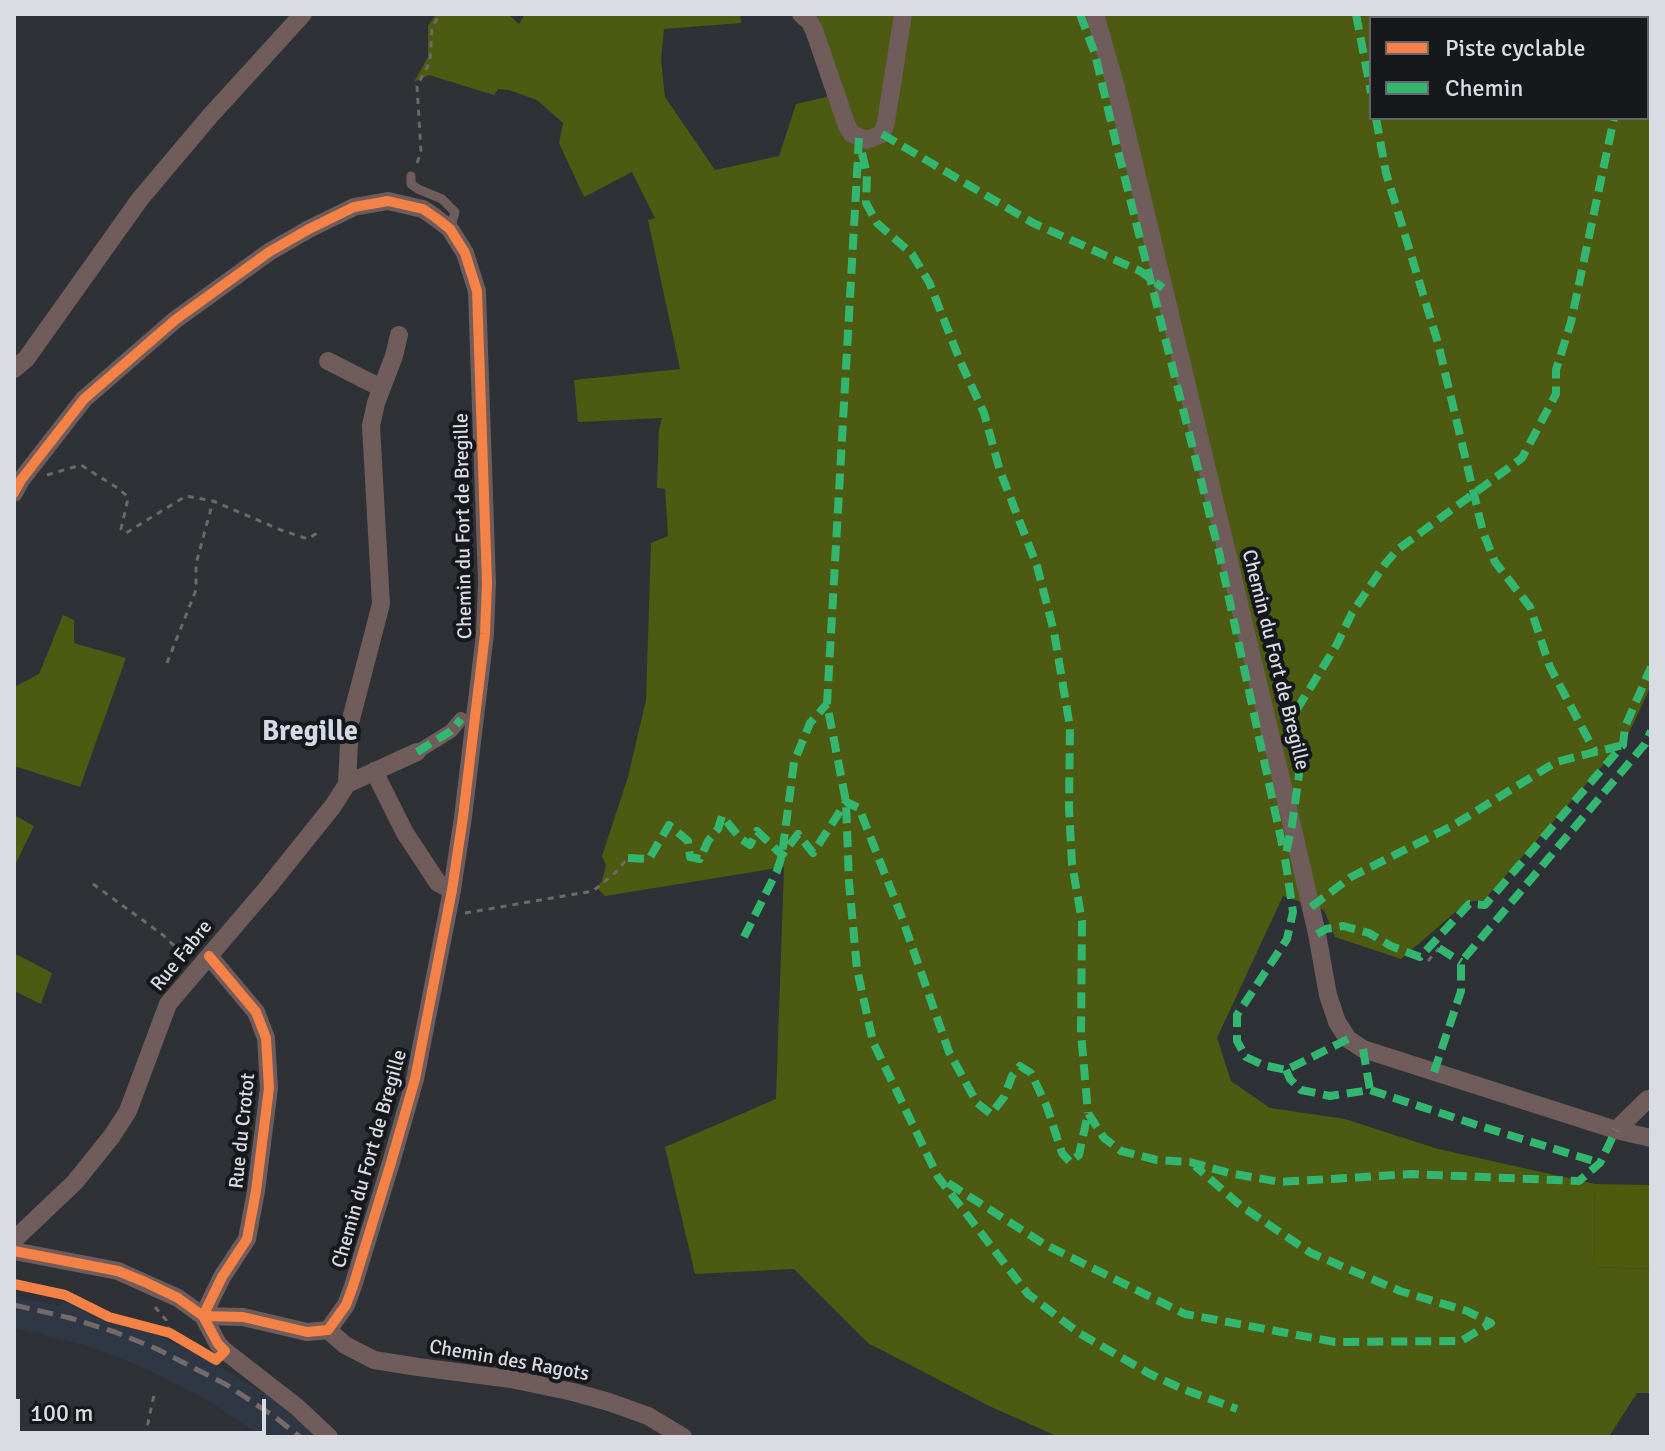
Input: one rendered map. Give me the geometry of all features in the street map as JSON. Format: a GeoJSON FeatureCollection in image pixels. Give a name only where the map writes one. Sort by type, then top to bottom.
{"type":"FeatureCollection","features":[{"type":"Feature","properties":{"kind":"street"},"geometry":{"type":"LineString","coordinates":[[14,369],[26,359],[140,199],[303,14]]}},
{"type":"Feature","properties":{"kind":"street"},"geometry":{"type":"LineString","coordinates":[[801,14],[814,30],[847,126],[852,134],[867,140],[882,134],[886,122],[903,14]]}},
{"type":"Feature","properties":{"kind":"street","name":"Chemin du Fort de Bregille"},"geometry":{"type":"LineString","coordinates":[[1095,14],[1116,88],[1292,825],[1328,995],[1337,1022],[1348,1039],[1363,1049],[1616,1130],[1651,1138]]}},
{"type":"Feature","properties":{"kind":"street","name":"Chemin du Fort de Bregille"},"geometry":{"type":"LineString","coordinates":[[14,493],[84,399],[175,320],[269,252],[309,229],[354,207],[388,201],[423,209],[450,229],[465,253],[477,291],[487,583],[482,664],[463,817],[415,1079],[353,1286],[346,1305],[328,1330]]}},
{"type":"Feature","properties":{"kind":"street"},"geometry":{"type":"LineString","coordinates":[[347,784],[350,723],[381,604],[371,426],[399,335]]}},
{"type":"Feature","properties":{"kind":"street"},"geometry":{"type":"LineString","coordinates":[[328,361],[381,388]]}},
{"type":"Feature","properties":{"kind":"street","name":"Rue Fabre"},"geometry":{"type":"LineString","coordinates":[[14,1240],[75,1182],[112,1136],[128,1111],[168,1004],[268,887],[347,784],[417,752],[451,731],[461,719]]}},
{"type":"Feature","properties":{"kind":"street"},"geometry":{"type":"LineString","coordinates":[[374,771],[405,833],[438,883],[452,890]]}},
{"type":"Feature","properties":{"kind":"street","name":"Rue du Crotot"},"geometry":{"type":"LineString","coordinates":[[203,1316],[222,1277],[247,1239],[269,1088],[266,1038],[256,1012],[204,962]]}},
{"type":"Feature","properties":{"kind":"street"},"geometry":{"type":"LineString","coordinates":[[1616,1130],[1650,1098]]}},
{"type":"Feature","properties":{"kind":"street"},"geometry":{"type":"LineString","coordinates":[[14,1251],[118,1271],[178,1298],[203,1316],[225,1351],[297,1407],[329,1437]]}},
{"type":"Feature","properties":{"kind":"street"},"geometry":{"type":"LineString","coordinates":[[203,1316],[243,1317],[307,1332],[328,1330]]}},
{"type":"Feature","properties":{"kind":"street","name":"Chemin des Ragots"},"geometry":{"type":"LineString","coordinates":[[328,1330],[345,1345],[374,1360],[511,1379],[573,1392],[648,1416],[683,1437]]}},
{"type":"Feature","properties":{"kind":"lane"},"geometry":{"type":"LineString","coordinates":[[411,176],[411,184],[442,199],[455,212],[450,229]]}},
{"type":"Feature","properties":{"kind":"path"},"geometry":{"type":"LineString","coordinates":[[411,176],[421,152],[417,86],[430,62],[432,27],[440,14]]}},
{"type":"Feature","properties":{"kind":"path"},"geometry":{"type":"LineString","coordinates":[[41,476],[81,465],[128,497],[121,529],[126,533],[186,496],[213,501],[308,539],[320,531]]}},
{"type":"Feature","properties":{"kind":"path"},"geometry":{"type":"LineString","coordinates":[[167,663],[196,590],[196,564],[213,501]]}},
{"type":"Feature","properties":{"kind":"path"},"geometry":{"type":"LineString","coordinates":[[456,914],[593,891],[628,858]]}},
{"type":"Feature","properties":{"kind":"path"},"geometry":{"type":"LineString","coordinates":[[93,884],[204,962]]}},
{"type":"Feature","properties":{"kind":"path"},"geometry":{"type":"LineString","coordinates":[[1428,961],[1439,948]]}},
{"type":"Feature","properties":{"kind":"path"},"geometry":{"type":"LineString","coordinates":[[170,1333],[216,1360],[225,1351]]}},
{"type":"Feature","properties":{"kind":"path"},"geometry":{"type":"LineString","coordinates":[[145,1437],[154,1395]]}},
{"type":"Feature","properties":{"kind":"shaded area"},"geometry":{"type":"Polygon","coordinates":[[[14,1296],[61,1306],[62,1302],[132,1325],[179,1345],[266,1395],[320,1437],[263,1437],[209,1401],[145,1368],[82,1344],[14,1328],[14,1296]]]}},
{"type":"Feature","properties":{"kind":"green space"},"geometry":{"type":"Polygon","coordinates":[[[436,14],[508,14],[519,24],[525,14],[740,14],[741,23],[664,29],[661,60],[665,97],[715,170],[779,156],[796,104],[826,97],[843,88],[817,14],[1651,14],[1651,686],[1626,739],[1484,900],[1467,902],[1401,959],[1335,937],[1324,910],[1283,896],[1217,1038],[1231,1081],[1270,1108],[1345,1119],[1438,1149],[1595,1184],[1594,1267],[1651,1269],[1651,1393],[1637,1393],[1610,1435],[1059,1437],[989,1406],[868,1343],[794,1269],[695,1274],[665,1147],[776,1099],[784,867],[605,896],[597,888],[606,865],[602,856],[628,777],[646,700],[651,543],[668,536],[665,489],[657,488],[662,418],[578,422],[574,380],[680,369],[648,220],[655,218],[632,172],[584,197],[559,143],[563,123],[537,100],[509,90],[498,89],[494,95],[429,75],[414,82],[428,57],[428,26],[436,14]]]}},
{"type":"Feature","properties":{"kind":"green space"},"geometry":{"type":"Polygon","coordinates":[[[63,615],[74,620],[74,643],[126,658],[80,787],[14,766],[14,687],[39,674],[63,615]]]}},
{"type":"Feature","properties":{"kind":"green space"},"geometry":{"type":"Polygon","coordinates":[[[14,815],[34,826],[14,867],[14,815]]]}},
{"type":"Feature","properties":{"kind":"green space"},"geometry":{"type":"Polygon","coordinates":[[[14,953],[52,973],[41,1004],[14,991],[14,953]]]}},
{"type":"Feature","properties":{"kind":"green space"},"geometry":{"type":"Polygon","coordinates":[[[1595,1184],[1651,1185],[1651,1269],[1594,1267],[1595,1184]]]}},
{"type":"Feature","properties":{"kind":"railway"},"geometry":{"type":"LineString","coordinates":[[14,1305],[70,1318],[157,1349],[227,1385],[300,1437]]}},
{"type":"Feature","properties":{"kind":"marked path"},"geometry":{"type":"LineString","coordinates":[[1080,14],[1095,54],[1219,552],[1284,853]]}},
{"type":"Feature","properties":{"kind":"marked path"},"geometry":{"type":"LineString","coordinates":[[1356,14],[1369,82]]}},
{"type":"Feature","properties":{"kind":"marked path"},"geometry":{"type":"LineString","coordinates":[[1376,120],[1386,173],[1438,343],[1483,532],[1495,562],[1530,607],[1550,667],[1595,752]]}},
{"type":"Feature","properties":{"kind":"marked path"},"geometry":{"type":"LineString","coordinates":[[1348,1039],[1286,1070],[1246,1057],[1237,1041],[1237,1015],[1287,939],[1293,912],[1285,858],[1299,775],[1294,714],[1336,646],[1352,613],[1397,550],[1522,458],[1556,394],[1556,370],[1571,322],[1614,120]]}},
{"type":"Feature","properties":{"kind":"marked path"},"geometry":{"type":"LineString","coordinates":[[882,134],[1033,223],[1140,271],[1163,288]]}},
{"type":"Feature","properties":{"kind":"marked path"},"geometry":{"type":"LineString","coordinates":[[859,138],[827,704],[846,802],[857,969],[873,1042],[938,1177],[1028,1294],[1079,1333],[1150,1374],[1237,1409]]}},
{"type":"Feature","properties":{"kind":"marked path"},"geometry":{"type":"LineString","coordinates":[[862,153],[867,174],[866,203],[877,223],[912,254],[929,282],[984,413],[1000,471],[1037,566],[1054,632],[1070,727],[1069,808],[1072,864],[1082,921],[1081,1033],[1088,1113]]}},
{"type":"Feature","properties":{"kind":"marked path"},"geometry":{"type":"LineString","coordinates":[[1317,934],[1343,926],[1369,933],[1420,957],[1469,904],[1485,905],[1623,745],[1625,727],[1651,667]]}},
{"type":"Feature","properties":{"kind":"marked path"},"geometry":{"type":"LineString","coordinates":[[744,937],[782,855],[794,762],[810,723],[827,704]]}},
{"type":"Feature","properties":{"kind":"marked path"},"geometry":{"type":"LineString","coordinates":[[417,752],[451,731],[461,719]]}},
{"type":"Feature","properties":{"kind":"marked path"},"geometry":{"type":"LineString","coordinates":[[1434,1072],[1461,991],[1461,962],[1645,744],[1651,731]]}},
{"type":"Feature","properties":{"kind":"marked path"},"geometry":{"type":"LineString","coordinates":[[1311,907],[1351,877],[1452,826],[1556,762],[1623,745]]}},
{"type":"Feature","properties":{"kind":"marked path"},"geometry":{"type":"LineString","coordinates":[[628,858],[649,859],[669,825],[688,841],[690,857],[700,859],[722,816],[750,845],[757,831],[782,855],[798,834],[813,853],[846,802],[859,808],[949,1052],[977,1103],[991,1114],[1020,1066],[1031,1073],[1047,1107],[1062,1153],[1070,1162],[1079,1155],[1088,1113],[1104,1138],[1121,1151],[1157,1160],[1190,1162],[1280,1182],[1411,1174],[1579,1181],[1600,1163],[1616,1130]]}},
{"type":"Feature","properties":{"kind":"marked path"},"geometry":{"type":"LineString","coordinates":[[1439,948],[1461,962]]}},
{"type":"Feature","properties":{"kind":"marked path"},"geometry":{"type":"LineString","coordinates":[[1363,1049],[1370,1090]]}},
{"type":"Feature","properties":{"kind":"marked path"},"geometry":{"type":"LineString","coordinates":[[1286,1070],[1301,1090],[1330,1096],[1370,1090],[1600,1163]]}},
{"type":"Feature","properties":{"kind":"marked path"},"geometry":{"type":"LineString","coordinates":[[948,1183],[1044,1244],[1185,1314],[1335,1342],[1461,1341],[1491,1323],[1467,1311],[1400,1291],[1311,1253],[1241,1206],[1195,1166]]}},
{"type":"Feature","properties":{"kind":"cycle path"},"geometry":{"type":"LineString","coordinates":[[14,493],[84,399],[175,320],[269,252],[309,229],[354,207],[388,201],[423,209],[450,229],[465,253],[477,291],[487,583],[485,634],[452,890],[415,1079],[353,1286],[346,1305],[328,1330],[307,1332],[243,1317],[203,1316]]}},
{"type":"Feature","properties":{"kind":"cycle path"},"geometry":{"type":"LineString","coordinates":[[203,1316],[222,1277],[247,1239],[269,1088],[266,1038],[256,1012],[209,956]]}},
{"type":"Feature","properties":{"kind":"cycle path"},"geometry":{"type":"LineString","coordinates":[[14,1251],[118,1271],[145,1282],[178,1298],[203,1316],[225,1351],[216,1360],[170,1333],[109,1317],[65,1295],[14,1284]]}},
{"type":"Feature","properties":{"kind":"district","name":"Bregille"},"geometry":{"type":"Point","coordinates":[310,733]}}]}
